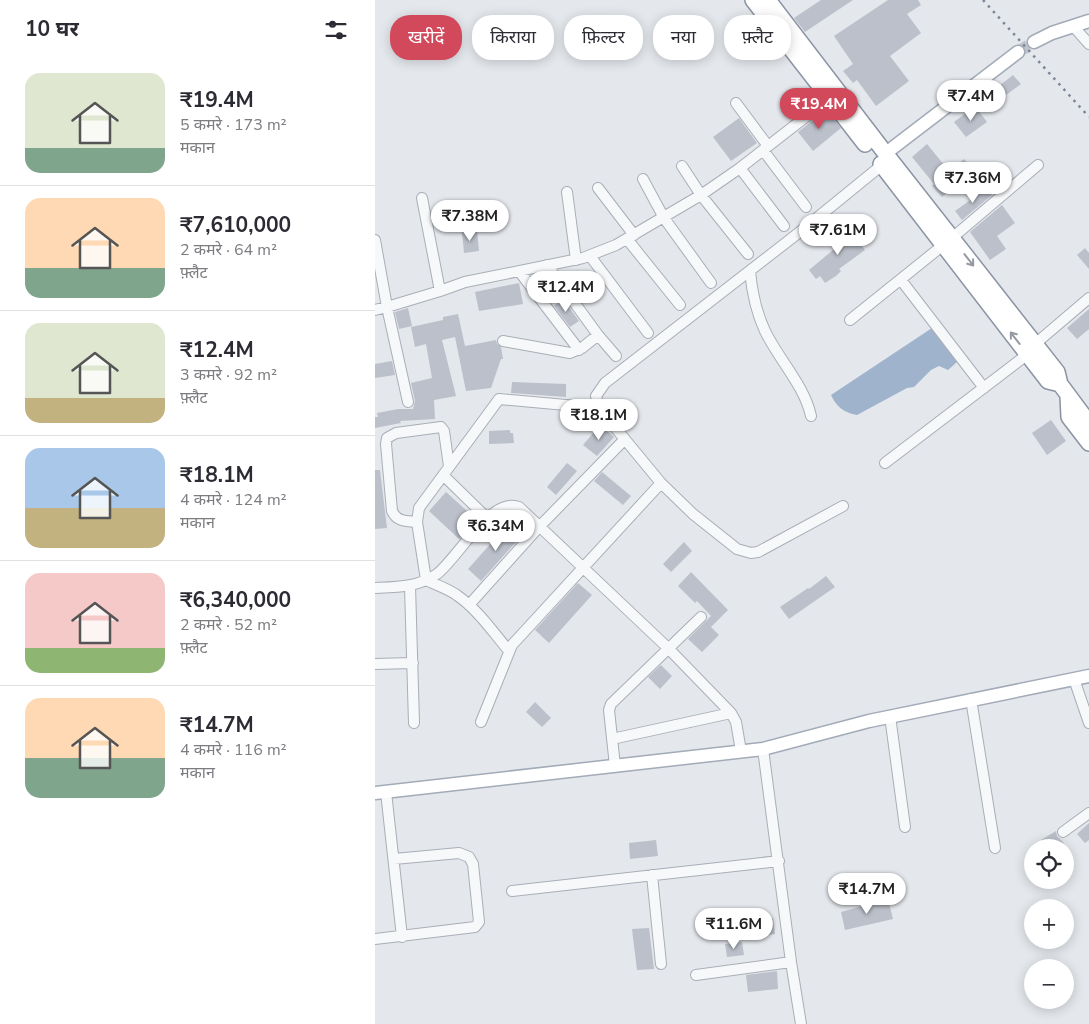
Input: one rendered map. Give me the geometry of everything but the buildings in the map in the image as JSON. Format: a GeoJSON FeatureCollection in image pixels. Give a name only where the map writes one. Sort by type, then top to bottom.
{"type":"FeatureCollection","features":[{"type":"Feature","properties":{"kind":"highway"},"geometry":{"type":"LineString","coordinates":[[753,0],[830,98],[884,160]]}},
{"type":"Feature","properties":{"kind":"highway"},"geometry":{"type":"LineString","coordinates":[[768,0],[884,160],[1031,349],[1048,381],[1073,399],[1089,423]]}},
{"type":"Feature","properties":{"kind":"highway"},"geometry":{"type":"LineString","coordinates":[[1073,399],[1069,416],[1089,443]]}},
{"type":"Feature","properties":{"kind":"main road"},"geometry":{"type":"LineString","coordinates":[[1034,42],[1089,21]]}},
{"type":"Feature","properties":{"kind":"main road"},"geometry":{"type":"LineString","coordinates":[[884,160],[1017,52]]}},
{"type":"Feature","properties":{"kind":"main road"},"geometry":{"type":"LineString","coordinates":[[381,793],[614,759],[763,749],[890,716],[1089,676]]}},
{"type":"Feature","properties":{"kind":"street"},"geometry":{"type":"LineString","coordinates":[[1073,26],[1089,44]]}},
{"type":"Feature","properties":{"kind":"street"},"geometry":{"type":"LineString","coordinates":[[375,310],[440,292],[465,282],[590,256],[630,237],[701,194],[740,168],[830,98]]}},
{"type":"Feature","properties":{"kind":"street"},"geometry":{"type":"LineString","coordinates":[[736,103],[806,207]]}},
{"type":"Feature","properties":{"kind":"street"},"geometry":{"type":"LineString","coordinates":[[843,506],[758,552],[751,553],[737,549],[693,514],[661,483],[599,408],[596,396],[605,383],[750,271],[884,160]]}},
{"type":"Feature","properties":{"kind":"street"},"geometry":{"type":"LineString","coordinates":[[682,166],[701,194],[748,254]]}},
{"type":"Feature","properties":{"kind":"street"},"geometry":{"type":"LineString","coordinates":[[850,320],[948,242],[1038,166]]}},
{"type":"Feature","properties":{"kind":"street"},"geometry":{"type":"LineString","coordinates":[[740,168],[784,226]]}},
{"type":"Feature","properties":{"kind":"street"},"geometry":{"type":"LineString","coordinates":[[643,179],[664,218],[711,283]]}},
{"type":"Feature","properties":{"kind":"street"},"geometry":{"type":"LineString","coordinates":[[598,188],[630,237],[680,305]]}},
{"type":"Feature","properties":{"kind":"street"},"geometry":{"type":"LineString","coordinates":[[567,192],[576,260]]}},
{"type":"Feature","properties":{"kind":"street"},"geometry":{"type":"LineString","coordinates":[[422,198],[440,292]]}},
{"type":"Feature","properties":{"kind":"street"},"geometry":{"type":"LineString","coordinates":[[375,240],[387,307],[408,402]]}},
{"type":"Feature","properties":{"kind":"street"},"geometry":{"type":"LineString","coordinates":[[590,256],[648,333]]}},
{"type":"Feature","properties":{"kind":"street"},"geometry":{"type":"LineString","coordinates":[[547,265],[598,335],[616,356]]}},
{"type":"Feature","properties":{"kind":"street"},"geometry":{"type":"LineString","coordinates":[[519,271],[579,350]]}},
{"type":"Feature","properties":{"kind":"street"},"geometry":{"type":"LineString","coordinates":[[750,271],[752,294],[766,332],[806,400],[811,416]]}},
{"type":"Feature","properties":{"kind":"street"},"geometry":{"type":"LineString","coordinates":[[901,280],[984,388]]}},
{"type":"Feature","properties":{"kind":"street"},"geometry":{"type":"LineString","coordinates":[[885,463],[984,388],[1089,298]]}},
{"type":"Feature","properties":{"kind":"street"},"geometry":{"type":"LineString","coordinates":[[503,341],[570,353],[579,350],[598,335]]}},
{"type":"Feature","properties":{"kind":"street"},"geometry":{"type":"LineString","coordinates":[[426,580],[417,522],[419,508],[499,399],[599,408]]}},
{"type":"Feature","properties":{"kind":"street"},"geometry":{"type":"LineString","coordinates":[[417,522],[400,520],[395,517],[392,510],[387,438],[396,433],[441,427],[444,431],[449,466]]}},
{"type":"Feature","properties":{"kind":"street"},"geometry":{"type":"LineString","coordinates":[[469,605],[539,526],[625,439]]}},
{"type":"Feature","properties":{"kind":"street"},"geometry":{"type":"LineString","coordinates":[[443,475],[487,518]]}},
{"type":"Feature","properties":{"kind":"street"},"geometry":{"type":"LineString","coordinates":[[481,722],[509,650],[517,639],[661,483]]}},
{"type":"Feature","properties":{"kind":"street"},"geometry":{"type":"LineString","coordinates":[[375,588],[410,586],[437,574],[487,518],[501,507],[515,505],[668,648],[731,713],[738,732],[741,751]]}},
{"type":"Feature","properties":{"kind":"street"},"geometry":{"type":"LineString","coordinates":[[426,580],[456,594],[469,605],[509,650]]}},
{"type":"Feature","properties":{"kind":"street"},"geometry":{"type":"LineString","coordinates":[[410,586],[414,723]]}},
{"type":"Feature","properties":{"kind":"street"},"geometry":{"type":"LineString","coordinates":[[614,759],[609,710],[611,704],[701,617]]}},
{"type":"Feature","properties":{"kind":"street"},"geometry":{"type":"LineString","coordinates":[[375,664],[413,663]]}},
{"type":"Feature","properties":{"kind":"street"},"geometry":{"type":"LineString","coordinates":[[1073,679],[1089,723]]}},
{"type":"Feature","properties":{"kind":"street"},"geometry":{"type":"LineString","coordinates":[[971,699],[995,848]]}},
{"type":"Feature","properties":{"kind":"street"},"geometry":{"type":"LineString","coordinates":[[612,739],[731,713]]}},
{"type":"Feature","properties":{"kind":"street"},"geometry":{"type":"LineString","coordinates":[[890,716],[905,827]]}},
{"type":"Feature","properties":{"kind":"street"},"geometry":{"type":"LineString","coordinates":[[763,749],[801,1024]]}},
{"type":"Feature","properties":{"kind":"street"},"geometry":{"type":"LineString","coordinates":[[381,793],[394,859],[402,936]]}},
{"type":"Feature","properties":{"kind":"street"},"geometry":{"type":"LineString","coordinates":[[1063,832],[1089,814]]}},
{"type":"Feature","properties":{"kind":"street"},"geometry":{"type":"LineString","coordinates":[[375,939],[475,927],[479,922],[480,917],[473,864],[466,854],[394,859]]}},
{"type":"Feature","properties":{"kind":"street"},"geometry":{"type":"LineString","coordinates":[[512,891],[779,861]]}},
{"type":"Feature","properties":{"kind":"street"},"geometry":{"type":"LineString","coordinates":[[652,875],[661,964]]}},
{"type":"Feature","properties":{"kind":"street"},"geometry":{"type":"LineString","coordinates":[[695,976],[791,962]]}},
{"type":"Feature","properties":{"kind":"water"},"geometry":{"type":"Polygon","coordinates":[[[932,328],[957,362],[948,370],[939,366],[931,370],[914,387],[907,388],[857,415],[844,411],[835,402],[831,395],[932,328]]]}},
{"type":"Feature","properties":{"kind":"tunnel"},"geometry":{"type":"LineString","coordinates":[[1018,52],[1034,42]]}},
{"type":"Feature","properties":{"kind":"railway"},"geometry":{"type":"LineString","coordinates":[[983,0],[1089,117]]}}]}
